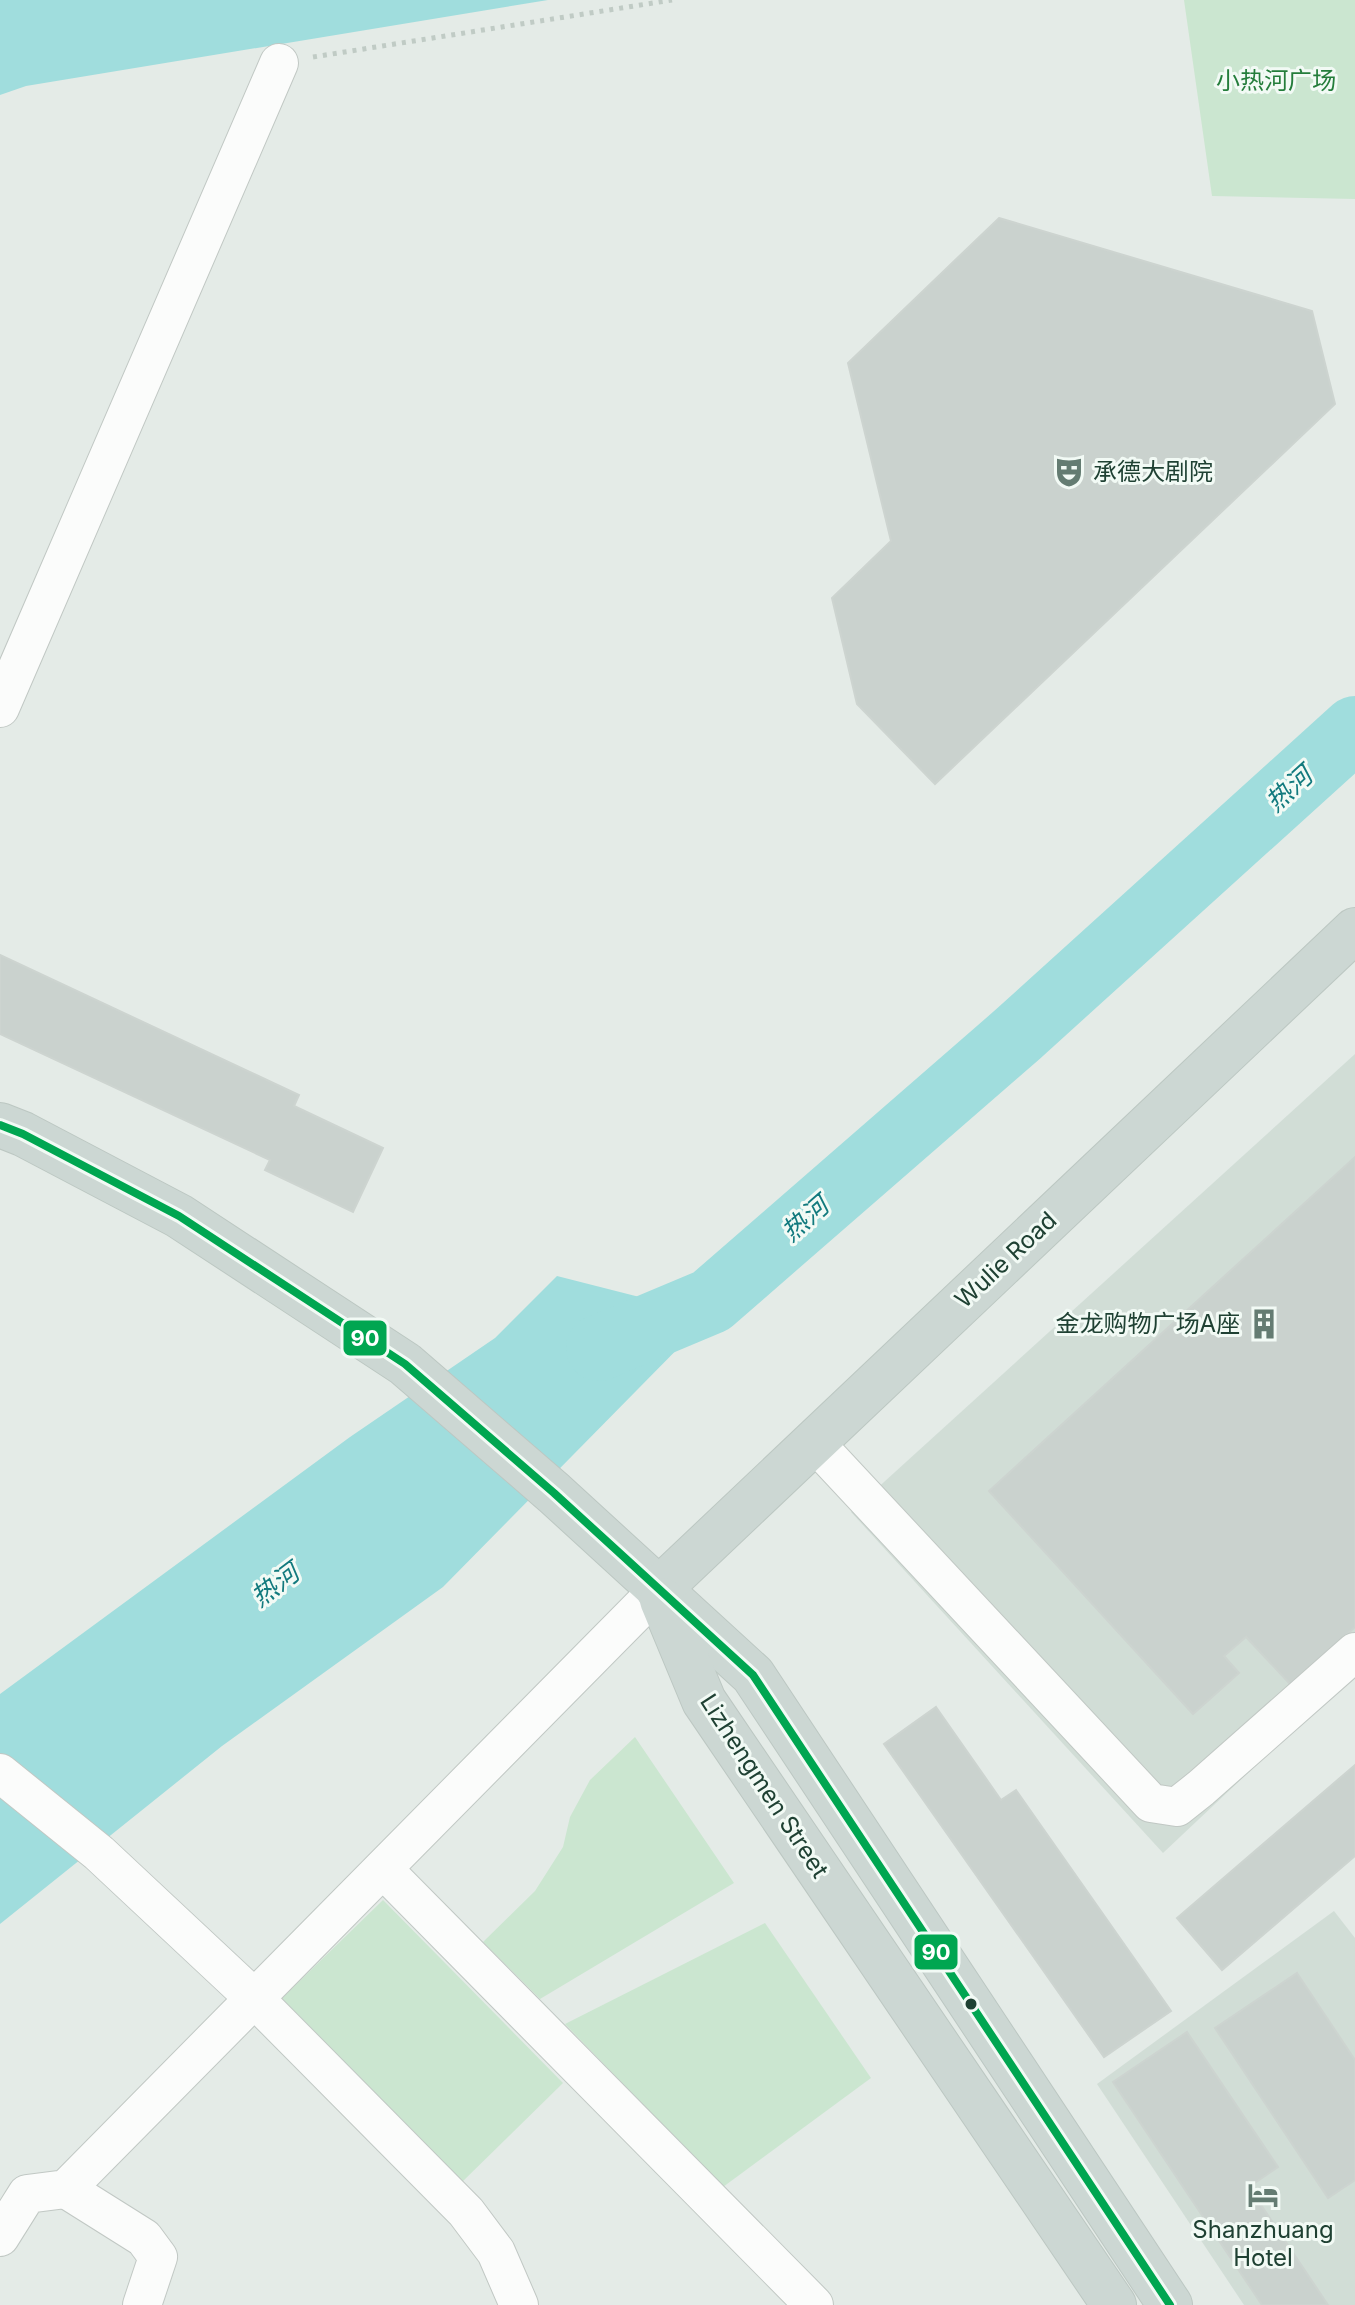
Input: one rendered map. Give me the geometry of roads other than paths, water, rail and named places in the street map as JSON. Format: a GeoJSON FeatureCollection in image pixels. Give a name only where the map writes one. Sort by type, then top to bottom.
{"type":"FeatureCollection","features":[{"type":"Feature","properties":{"kind":"main road","name":"Wulie Road"},"geometry":{"type":"LineString","coordinates":[[658,1590],[1355,930]]}},
{"type":"Feature","properties":{"kind":"main road"},"geometry":{"type":"LineString","coordinates":[[0,1125],[23,1134],[179,1216],[405,1364],[554,1493],[658,1590]]}},
{"type":"Feature","properties":{"kind":"main road","name":"Lizhengmen Street"},"geometry":{"type":"LineString","coordinates":[[658,1590],[704,1701],[1114,2305]]}},
{"type":"Feature","properties":{"kind":"main road","name":"Lizhengmen Street"},"geometry":{"type":"LineString","coordinates":[[658,1590],[753,1675],[1170,2305]]}},
{"type":"Feature","properties":{"kind":"street"},"geometry":{"type":"LineString","coordinates":[[0,708],[279,63]]}},
{"type":"Feature","properties":{"kind":"street"},"geometry":{"type":"LineString","coordinates":[[814,1442],[1151,1803],[1177,1807],[1355,1652]]}},
{"type":"Feature","properties":{"kind":"street"},"geometry":{"type":"LineString","coordinates":[[0,2237],[27,2194],[66,2189],[658,1590]]}},
{"type":"Feature","properties":{"kind":"street"},"geometry":{"type":"LineString","coordinates":[[0,1773],[99,1853],[254,1998],[466,2212],[496,2252],[519,2305]]}},
{"type":"Feature","properties":{"kind":"street"},"geometry":{"type":"LineString","coordinates":[[383,1869],[814,2305]]}},
{"type":"Feature","properties":{"kind":"street"},"geometry":{"type":"LineString","coordinates":[[66,2189],[144,2238],[158,2257],[142,2305]]}},
{"type":"Feature","properties":{"kind":"water"},"geometry":{"type":"Polygon","coordinates":[[[0,0],[548,0],[26,86],[0,95],[0,0]]]}},
{"type":"Feature","properties":{"kind":"water"},"geometry":{"type":"Polygon","coordinates":[[[557,1276],[663,1303],[702,1324],[443,1587],[222,1746],[0,1924],[0,1694],[350,1437],[495,1338],[557,1276]]]}},
{"type":"Feature","properties":{"kind":"waterway","name":"热河"},"geometry":{"type":"LineString","coordinates":[[599,1348],[711,1301],[1018,1034],[1355,729]]}},
{"type":"Feature","properties":{"kind":"place","name":"承德大剧院"},"geometry":{"type":"Point","coordinates":[1069,472]}},
{"type":"Feature","properties":{"kind":"place","name":"金龙购物广场A座"},"geometry":{"type":"Point","coordinates":[1264,1324]}},
{"type":"Feature","properties":{"kind":"place","name":"Shanzhuang Hotel"},"geometry":{"type":"Point","coordinates":[1263,2195]}},
{"type":"Feature","properties":{"kind":"park label","name":"小热河广场"},"geometry":{"type":"Point","coordinates":[1276,81]}}]}
